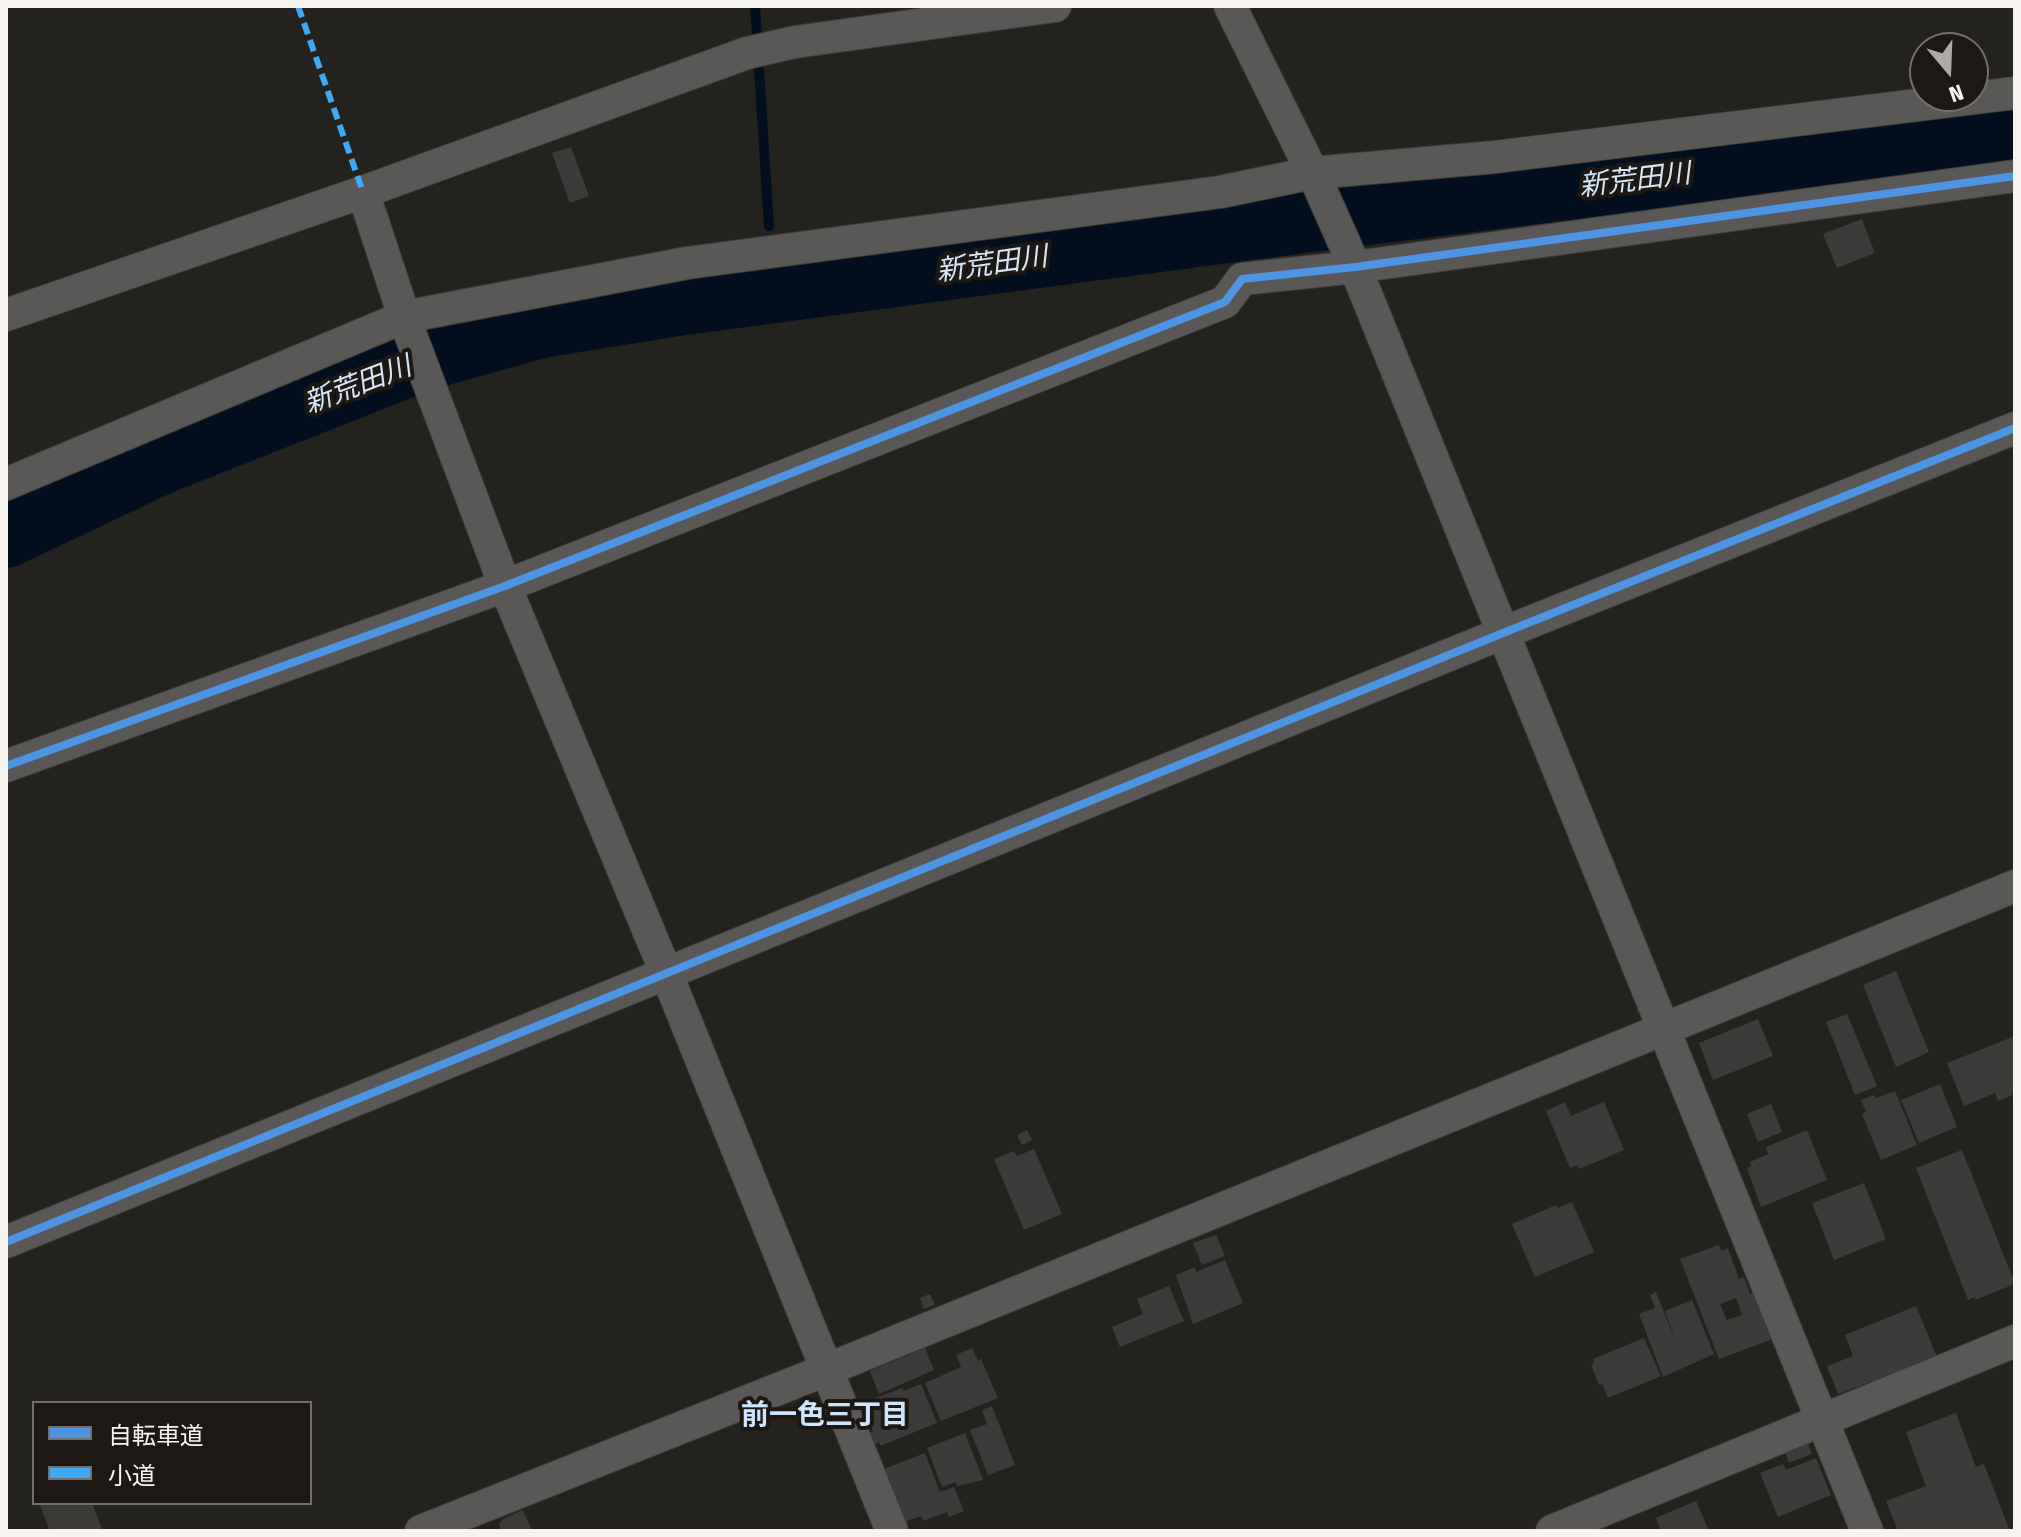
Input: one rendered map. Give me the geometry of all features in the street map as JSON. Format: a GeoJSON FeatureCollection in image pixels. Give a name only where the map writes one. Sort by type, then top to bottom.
{"type":"FeatureCollection","features":[{"type":"Feature","properties":{"kind":"street"},"geometry":{"type":"LineString","coordinates":[[6,315],[363,192],[747,53],[795,42],[1055,6]]}},
{"type":"Feature","properties":{"kind":"street"},"geometry":{"type":"LineString","coordinates":[[1230,6],[1315,178],[1352,261],[1867,1531]]}},
{"type":"Feature","properties":{"kind":"street"},"geometry":{"type":"LineString","coordinates":[[6,484],[406,322],[687,263],[1315,178],[2015,93]]}},
{"type":"Feature","properties":{"kind":"street"},"geometry":{"type":"LineString","coordinates":[[6,766],[505,586],[1225,302],[1242,279],[1352,261],[2015,176]]}},
{"type":"Feature","properties":{"kind":"street"},"geometry":{"type":"LineString","coordinates":[[363,192],[406,322],[505,586],[667,975],[892,1531]]}},
{"type":"Feature","properties":{"kind":"street"},"geometry":{"type":"LineString","coordinates":[[6,1242],[2015,428]]}},
{"type":"Feature","properties":{"kind":"street"},"geometry":{"type":"LineString","coordinates":[[421,1531],[826,1370],[2015,886]]}},
{"type":"Feature","properties":{"kind":"street"},"geometry":{"type":"LineString","coordinates":[[1552,1531],[2015,1341]]}},
{"type":"Feature","properties":{"kind":"building"},"geometry":{"type":"Polygon","coordinates":[[[571,147],[589,196],[570,203],[552,153],[571,147]]]}},
{"type":"Feature","properties":{"kind":"building"},"geometry":{"type":"Polygon","coordinates":[[[1862,219],[1875,253],[1837,268],[1823,234],[1862,219]]]}},
{"type":"Feature","properties":{"kind":"building"},"geometry":{"type":"Polygon","coordinates":[[[1896,971],[1929,1052],[1896,1067],[1863,985],[1896,971]]]}},
{"type":"Feature","properties":{"kind":"building"},"geometry":{"type":"Polygon","coordinates":[[[1847,1014],[1877,1086],[1855,1095],[1826,1022],[1847,1014]]]}},
{"type":"Feature","properties":{"kind":"building"},"geometry":{"type":"Polygon","coordinates":[[[1758,1019],[1773,1056],[1713,1080],[1699,1043],[1758,1019]]]}},
{"type":"Feature","properties":{"kind":"building"},"geometry":{"type":"Polygon","coordinates":[[[2015,1036],[2015,1094],[1998,1101],[1995,1093],[1964,1106],[1947,1063],[2015,1036]]]}},
{"type":"Feature","properties":{"kind":"building"},"geometry":{"type":"Polygon","coordinates":[[[1940,1084],[1957,1127],[1919,1143],[1901,1100],[1940,1084]]]}},
{"type":"Feature","properties":{"kind":"building"},"geometry":{"type":"Polygon","coordinates":[[[1895,1091],[1917,1145],[1881,1160],[1862,1114],[1866,1112],[1861,1100],[1895,1091]]]}},
{"type":"Feature","properties":{"kind":"building"},"geometry":{"type":"Polygon","coordinates":[[[1565,1102],[1571,1116],[1604,1102],[1624,1150],[1579,1169],[1578,1165],[1570,1168],[1546,1111],[1565,1102]]]}},
{"type":"Feature","properties":{"kind":"building"},"geometry":{"type":"Polygon","coordinates":[[[1771,1104],[1782,1132],[1758,1142],[1747,1114],[1771,1104]]]}},
{"type":"Feature","properties":{"kind":"building"},"geometry":{"type":"Polygon","coordinates":[[[1027,1130],[1032,1140],[1022,1145],[1017,1135],[1027,1130]]]}},
{"type":"Feature","properties":{"kind":"building"},"geometry":{"type":"Polygon","coordinates":[[[1807,1130],[1827,1180],[1761,1207],[1747,1168],[1751,1166],[1750,1162],[1768,1154],[1766,1147],[1807,1130]]]}},
{"type":"Feature","properties":{"kind":"building"},"geometry":{"type":"Polygon","coordinates":[[[1034,1149],[1062,1214],[1024,1230],[994,1159],[1014,1151],[1017,1156],[1034,1149]]]}},
{"type":"Feature","properties":{"kind":"building"},"geometry":{"type":"Polygon","coordinates":[[[1962,1150],[2015,1284],[1975,1300],[1975,1297],[1968,1300],[1916,1168],[1962,1150]]]}},
{"type":"Feature","properties":{"kind":"building"},"geometry":{"type":"Polygon","coordinates":[[[1864,1183],[1886,1239],[1834,1260],[1812,1203],[1864,1183]]]}},
{"type":"Feature","properties":{"kind":"building"},"geometry":{"type":"Polygon","coordinates":[[[1572,1202],[1594,1252],[1535,1277],[1512,1224],[1556,1205],[1558,1208],[1572,1202]]]}},
{"type":"Feature","properties":{"kind":"building"},"geometry":{"type":"Polygon","coordinates":[[[1216,1235],[1225,1256],[1202,1265],[1193,1243],[1216,1235]]]}},
{"type":"Feature","properties":{"kind":"building"},"geometry":{"type":"Polygon","coordinates":[[[1719,1245],[1721,1251],[1728,1248],[1739,1279],[1744,1277],[1750,1294],[1756,1292],[1773,1339],[1719,1359],[1680,1259],[1719,1245]],[[1736,1298],[1720,1304],[1727,1320],[1742,1315],[1736,1298]]]}},
{"type":"Feature","properties":{"kind":"building"},"geometry":{"type":"Polygon","coordinates":[[[1225,1260],[1243,1303],[1193,1324],[1176,1275],[1195,1267],[1196,1272],[1225,1260]]]}},
{"type":"Feature","properties":{"kind":"building"},"geometry":{"type":"Polygon","coordinates":[[[1169,1286],[1184,1321],[1120,1347],[1112,1327],[1143,1314],[1137,1299],[1169,1286]]]}},
{"type":"Feature","properties":{"kind":"building"},"geometry":{"type":"Polygon","coordinates":[[[1656,1292],[1676,1342],[1665,1311],[1692,1300],[1714,1354],[1663,1377],[1639,1314],[1655,1308],[1650,1295],[1656,1292]]]}},
{"type":"Feature","properties":{"kind":"building"},"geometry":{"type":"Polygon","coordinates":[[[930,1294],[935,1305],[924,1309],[920,1298],[930,1294]]]}},
{"type":"Feature","properties":{"kind":"building"},"geometry":{"type":"Polygon","coordinates":[[[1916,1306],[1937,1357],[1838,1394],[1827,1366],[1853,1356],[1845,1335],[1916,1306]]]}},
{"type":"Feature","properties":{"kind":"building"},"geometry":{"type":"Polygon","coordinates":[[[1644,1338],[1661,1376],[1608,1398],[1591,1365],[1593,1359],[1644,1338]]]}},
{"type":"Feature","properties":{"kind":"building"},"geometry":{"type":"Polygon","coordinates":[[[925,1348],[934,1370],[879,1394],[870,1371],[925,1348]]]}},
{"type":"Feature","properties":{"kind":"building"},"geometry":{"type":"Polygon","coordinates":[[[972,1348],[978,1361],[981,1359],[998,1398],[941,1421],[925,1383],[961,1367],[956,1355],[972,1348]]]}},
{"type":"Feature","properties":{"kind":"building"},"geometry":{"type":"Polygon","coordinates":[[[921,1384],[937,1423],[880,1446],[879,1442],[874,1445],[869,1433],[873,1431],[862,1403],[921,1384]]]}},
{"type":"Feature","properties":{"kind":"building"},"geometry":{"type":"Polygon","coordinates":[[[992,1406],[1015,1465],[988,1475],[970,1430],[987,1424],[982,1410],[992,1406]]]}},
{"type":"Feature","properties":{"kind":"building"},"geometry":{"type":"Polygon","coordinates":[[[1956,1413],[1976,1467],[1984,1464],[2010,1531],[1898,1531],[1886,1501],[1926,1486],[1906,1432],[1956,1413]]]}},
{"type":"Feature","properties":{"kind":"building"},"geometry":{"type":"Polygon","coordinates":[[[965,1433],[983,1480],[957,1486],[956,1482],[942,1487],[927,1448],[965,1433]]]}},
{"type":"Feature","properties":{"kind":"building"},"geometry":{"type":"Polygon","coordinates":[[[1808,1443],[1812,1454],[1789,1463],[1785,1452],[1808,1443]]]}},
{"type":"Feature","properties":{"kind":"building"},"geometry":{"type":"Polygon","coordinates":[[[925,1453],[940,1492],[954,1487],[964,1511],[949,1517],[947,1512],[923,1521],[921,1516],[902,1523],[881,1470],[925,1453]]]}},
{"type":"Feature","properties":{"kind":"building"},"geometry":{"type":"Polygon","coordinates":[[[1816,1458],[1831,1495],[1778,1517],[1760,1473],[1783,1464],[1786,1470],[1816,1458]]]}},
{"type":"Feature","properties":{"kind":"building"},"geometry":{"type":"Polygon","coordinates":[[[1696,1501],[1709,1531],[1661,1531],[1656,1518],[1696,1501]]]}},
{"type":"Feature","properties":{"kind":"building"},"geometry":{"type":"Polygon","coordinates":[[[40,1505],[93,1505],[103,1531],[50,1531],[40,1505]]]}},
{"type":"Feature","properties":{"kind":"building"},"geometry":{"type":"Polygon","coordinates":[[[523,1510],[532,1531],[501,1531],[499,1525],[503,1519],[523,1510]]]}},
{"type":"Feature","properties":{"kind":"waterway"},"geometry":{"type":"LineString","coordinates":[[755,6],[769,226]]}},
{"type":"Feature","properties":{"kind":"waterway","name":"新荒田川"},"geometry":{"type":"LineString","coordinates":[[6,537],[160,464],[423,360],[542,327],[684,304],[1280,225],[2015,133]]}},
{"type":"Feature","properties":{"kind":"marked path"},"geometry":{"type":"LineString","coordinates":[[298,6],[363,192]]}},
{"type":"Feature","properties":{"kind":"cycle path"},"geometry":{"type":"LineString","coordinates":[[6,766],[505,586],[1225,302],[1242,279],[1355,267],[2015,176]]}},
{"type":"Feature","properties":{"kind":"cycle path"},"geometry":{"type":"LineString","coordinates":[[6,1242],[2015,428]]}},
{"type":"Feature","properties":{"kind":"district","name":"前一色三丁目"},"geometry":{"type":"Point","coordinates":[825,1416]}}]}
